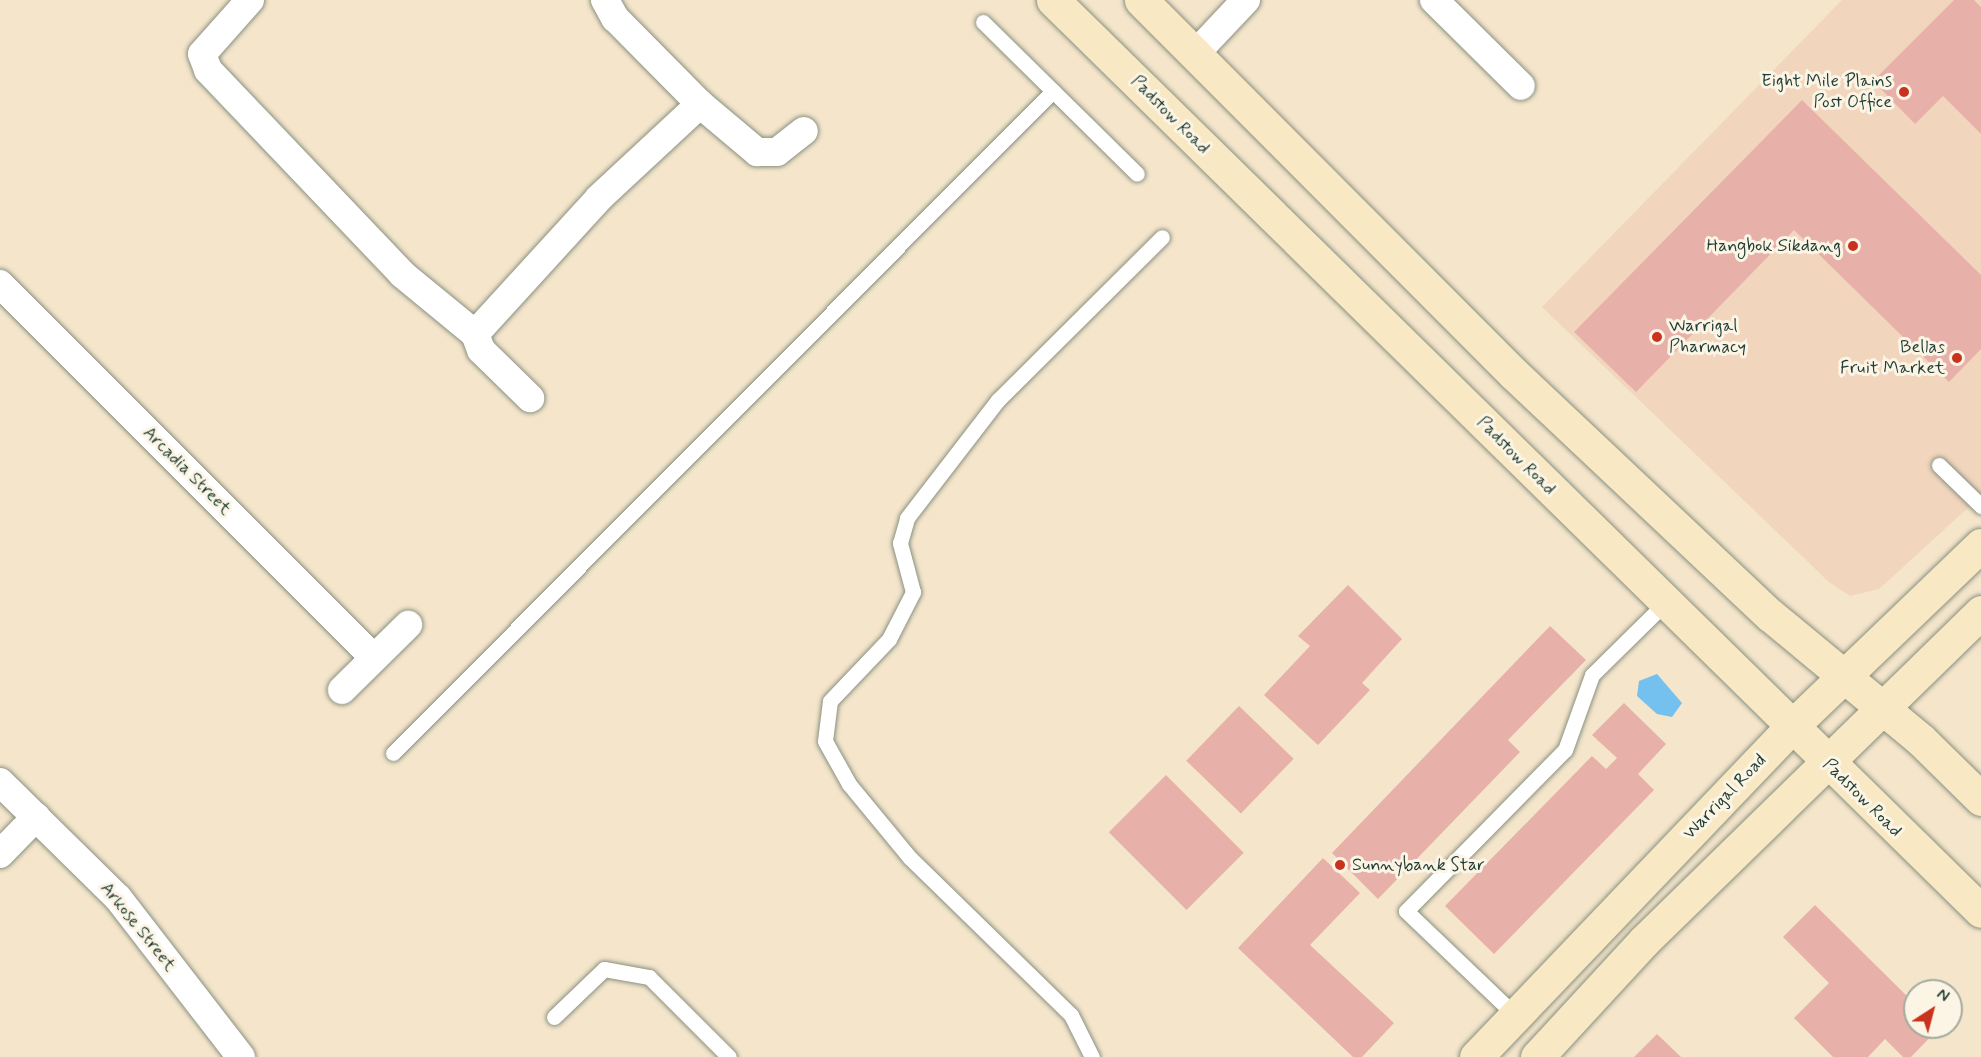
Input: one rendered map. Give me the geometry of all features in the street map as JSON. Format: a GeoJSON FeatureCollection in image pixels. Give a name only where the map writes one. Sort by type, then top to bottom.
{"type":"FeatureCollection","features":[{"type":"Feature","properties":{"kind":"main road","name":"Padstow Road"},"geometry":{"type":"LineString","coordinates":[[1053,0],[1826,763],[1981,911]]}},
{"type":"Feature","properties":{"kind":"main road"},"geometry":{"type":"LineString","coordinates":[[1141,0],[1514,374],[1770,615],[1884,707],[1981,799]]}},
{"type":"Feature","properties":{"kind":"main road","name":"Warrigal Road"},"geometry":{"type":"LineString","coordinates":[[1476,1057],[1791,727],[1981,545]]}},
{"type":"Feature","properties":{"kind":"main road"},"geometry":{"type":"LineString","coordinates":[[1537,1057],[1644,941],[1981,612]]}},
{"type":"Feature","properties":{"kind":"street"},"geometry":{"type":"LineString","coordinates":[[250,0],[202,54],[208,70],[402,274],[475,334],[481,350],[530,398]]}},
{"type":"Feature","properties":{"kind":"street"},"geometry":{"type":"LineString","coordinates":[[606,0],[615,18],[700,104],[757,152],[777,152],[804,131]]}},
{"type":"Feature","properties":{"kind":"street"},"geometry":{"type":"LineString","coordinates":[[1196,53],[1246,0]]}},
{"type":"Feature","properties":{"kind":"street"},"geometry":{"type":"LineString","coordinates":[[1434,0],[1521,86]]}},
{"type":"Feature","properties":{"kind":"street"},"geometry":{"type":"LineString","coordinates":[[475,334],[599,198],[700,104]]}},
{"type":"Feature","properties":{"kind":"street","name":"Arcadia Street"},"geometry":{"type":"LineString","coordinates":[[0,284],[374,658]]}},
{"type":"Feature","properties":{"kind":"street"},"geometry":{"type":"LineString","coordinates":[[342,690],[408,625]]}},
{"type":"Feature","properties":{"kind":"street","name":"Arkose Street"},"geometry":{"type":"LineString","coordinates":[[0,782],[118,898],[241,1057]]}},
{"type":"Feature","properties":{"kind":"street"},"geometry":{"type":"LineString","coordinates":[[0,854],[36,818]]}},
{"type":"Feature","properties":{"kind":"lane"},"geometry":{"type":"LineString","coordinates":[[983,22],[1137,174]]}},
{"type":"Feature","properties":{"kind":"lane"},"geometry":{"type":"LineString","coordinates":[[393,753],[1053,91]]}},
{"type":"Feature","properties":{"kind":"lane"},"geometry":{"type":"LineString","coordinates":[[1092,1057],[1071,1015],[910,858],[849,784],[825,741],[830,700],[889,639],[913,592],[900,543],[907,518],[998,400],[1162,237]]}},
{"type":"Feature","properties":{"kind":"lane"},"geometry":{"type":"LineString","coordinates":[[1938,465],[1981,506]]}},
{"type":"Feature","properties":{"kind":"lane"},"geometry":{"type":"LineString","coordinates":[[1516,1016],[1406,911],[1564,750],[1592,675],[1665,603]]}},
{"type":"Feature","properties":{"kind":"lane"},"geometry":{"type":"LineString","coordinates":[[554,1017],[604,969],[649,977],[729,1057]]}},
{"type":"Feature","properties":{"kind":"shaded area"},"geometry":{"type":"Polygon","coordinates":[[[1842,0],[1981,0],[1981,496],[1879,589],[1850,596],[1829,582],[1542,307],[1842,0]]]}},
{"type":"Feature","properties":{"kind":"water"},"geometry":{"type":"Polygon","coordinates":[[[1657,674],[1682,703],[1672,717],[1657,714],[1637,696],[1639,681],[1657,674]]]}},
{"type":"Feature","properties":{"kind":"building"},"geometry":{"type":"Polygon","coordinates":[[[1954,0],[1974,0],[1981,7],[1981,134],[1943,96],[1915,124],[1873,81],[1954,0]]]}},
{"type":"Feature","properties":{"kind":"building"},"geometry":{"type":"Polygon","coordinates":[[[1802,100],[1981,275],[1981,349],[1949,382],[1794,230],[1636,392],[1574,332],[1802,100]]]}},
{"type":"Feature","properties":{"kind":"building"},"geometry":{"type":"Polygon","coordinates":[[[1348,585],[1402,639],[1362,683],[1370,690],[1318,745],[1264,695],[1310,646],[1298,636],[1348,585]]]}},
{"type":"Feature","properties":{"kind":"building"},"geometry":{"type":"Polygon","coordinates":[[[1550,626],[1586,660],[1508,740],[1520,752],[1378,899],[1332,853],[1550,626]]]}},
{"type":"Feature","properties":{"kind":"building"},"geometry":{"type":"Polygon","coordinates":[[[1624,703],[1666,744],[1638,774],[1654,790],[1494,954],[1445,906],[1592,756],[1606,769],[1617,758],[1592,735],[1624,703]]]}},
{"type":"Feature","properties":{"kind":"building"},"geometry":{"type":"Polygon","coordinates":[[[1239,706],[1294,759],[1241,813],[1186,761],[1239,706]]]}},
{"type":"Feature","properties":{"kind":"building"},"geometry":{"type":"Polygon","coordinates":[[[1166,775],[1244,853],[1187,910],[1109,832],[1166,775]]]}},
{"type":"Feature","properties":{"kind":"building"},"geometry":{"type":"Polygon","coordinates":[[[1323,858],[1360,893],[1310,945],[1394,1023],[1362,1057],[1353,1057],[1238,948],[1323,858]]]}},
{"type":"Feature","properties":{"kind":"building"},"geometry":{"type":"Polygon","coordinates":[[[1815,905],[1903,992],[1903,1039],[1928,1039],[1911,1057],[1903,1057],[1885,1039],[1868,1057],[1833,1057],[1794,1018],[1829,983],[1783,937],[1815,905]]]}},
{"type":"Feature","properties":{"kind":"building"},"geometry":{"type":"Polygon","coordinates":[[[1657,1034],[1681,1057],[1634,1057],[1657,1034]]]}},
{"type":"Feature","properties":{"kind":"place","name":"Eight Mile Plains Post Office"},"geometry":{"type":"Point","coordinates":[1904,92]}},
{"type":"Feature","properties":{"kind":"place","name":"Hangbok Sikdang"},"geometry":{"type":"Point","coordinates":[1853,246]}},
{"type":"Feature","properties":{"kind":"place","name":"Warrigal Pharmacy"},"geometry":{"type":"Point","coordinates":[1657,337]}},
{"type":"Feature","properties":{"kind":"place","name":"Bellas Fruit Market"},"geometry":{"type":"Point","coordinates":[1957,358]}},
{"type":"Feature","properties":{"kind":"place","name":"Sunnybank Star"},"geometry":{"type":"Point","coordinates":[1340,865]}}]}
